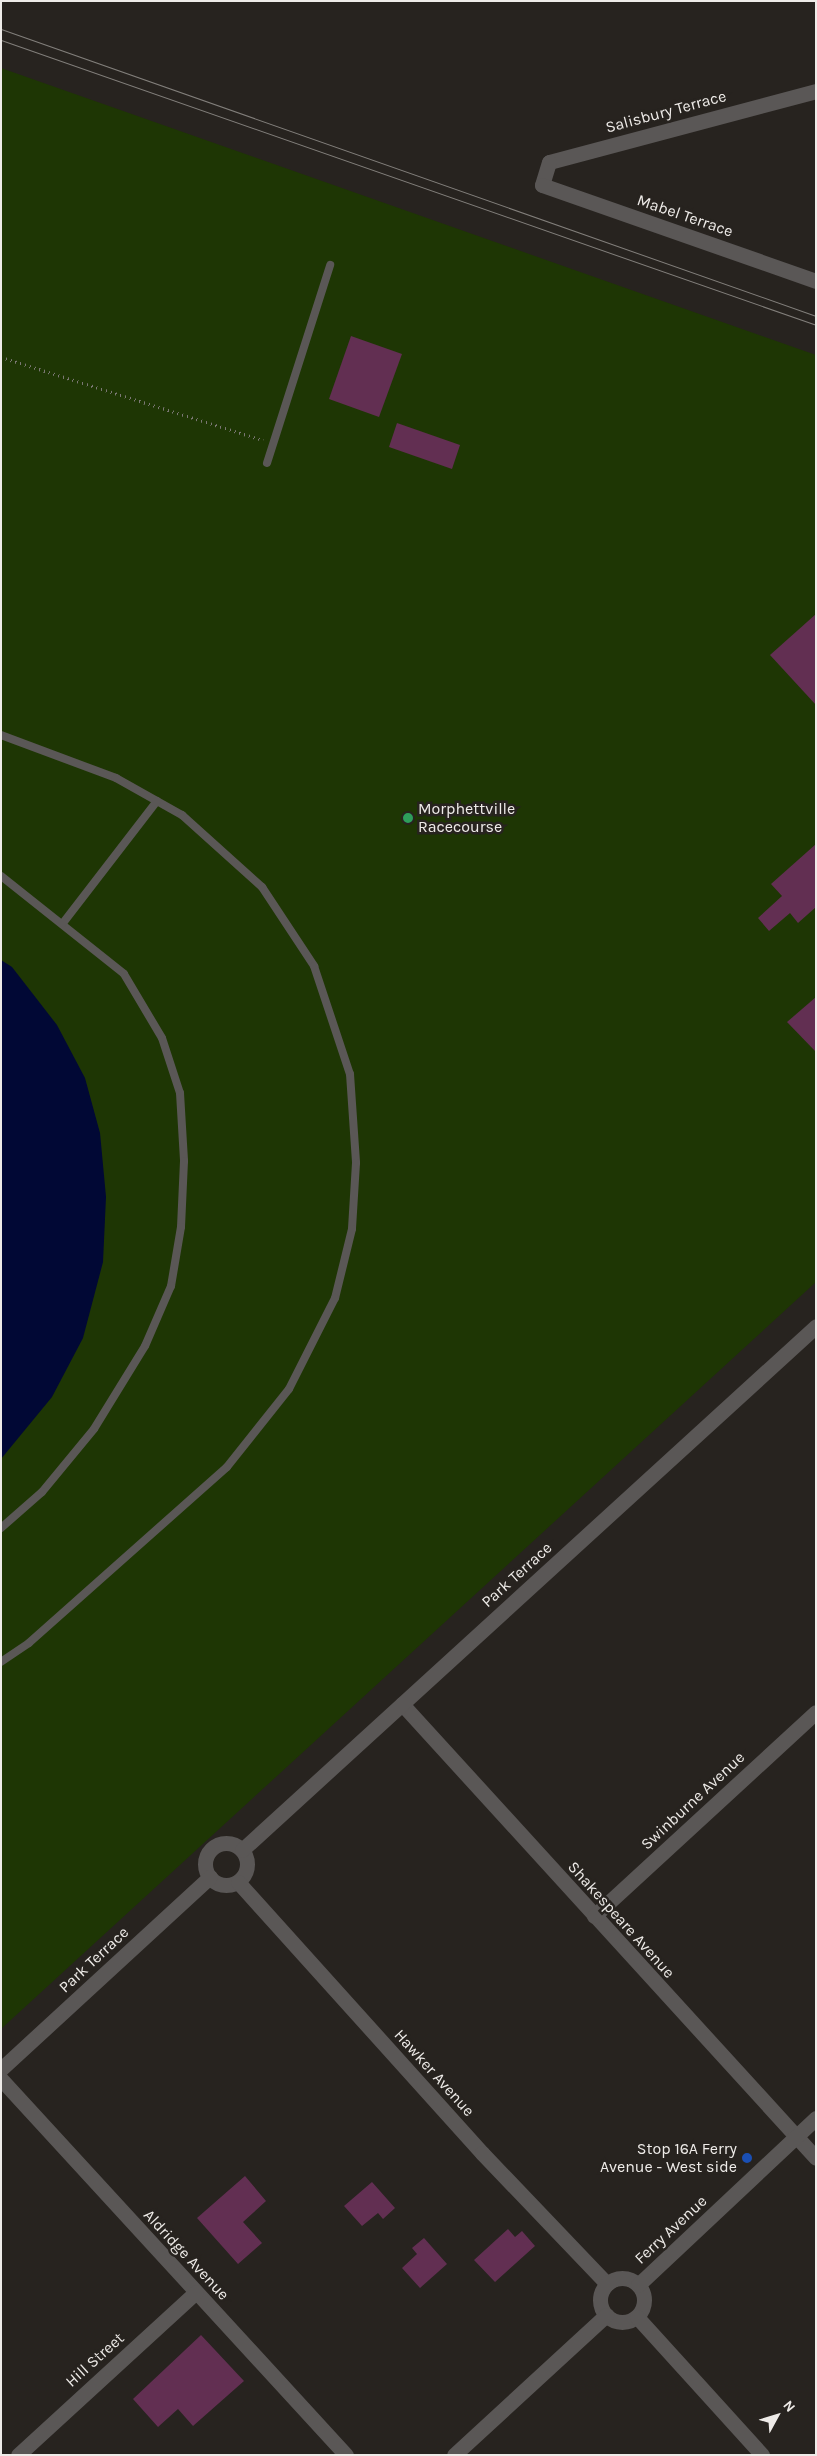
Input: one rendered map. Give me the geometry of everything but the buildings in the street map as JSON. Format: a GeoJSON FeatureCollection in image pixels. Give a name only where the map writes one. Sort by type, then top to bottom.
{"type":"FeatureCollection","features":[{"type":"Feature","properties":{"kind":"street","name":"Salisbury Terrace"},"geometry":{"type":"LineString","coordinates":[[542,185],[549,162],[816,91]]}},
{"type":"Feature","properties":{"kind":"street","name":"Mabel Terrace"},"geometry":{"type":"LineString","coordinates":[[542,185],[816,280]]}},
{"type":"Feature","properties":{"kind":"street","name":"Park Terrace"},"geometry":{"type":"LineString","coordinates":[[242,1850],[816,1326]]}},
{"type":"Feature","properties":{"kind":"street","name":"Shakespeare Avenue"},"geometry":{"type":"LineString","coordinates":[[402,1704],[816,2158]]}},
{"type":"Feature","properties":{"kind":"street","name":"Swinburne Avenue"},"geometry":{"type":"LineString","coordinates":[[594,1916],[816,1712]]}},
{"type":"Feature","properties":{"kind":"street"},"geometry":{"type":"LineString","coordinates":[[230,1843],[242,1850],[248,1868],[238,1882],[226,1885],[210,1877],[205,1862],[212,1848],[230,1843]]}},
{"type":"Feature","properties":{"kind":"street","name":"Park Terrace"},"geometry":{"type":"LineString","coordinates":[[1,2070],[210,1877]]}},
{"type":"Feature","properties":{"kind":"street","name":"Hawker Avenue"},"geometry":{"type":"LineString","coordinates":[[238,1882],[482,2152],[608,2284]]}},
{"type":"Feature","properties":{"kind":"street","name":"Aldridge Avenue"},"geometry":{"type":"LineString","coordinates":[[1,2079],[346,2455]]}},
{"type":"Feature","properties":{"kind":"street","name":"Ferry Avenue"},"geometry":{"type":"LineString","coordinates":[[638,2285],[816,2118]]}},
{"type":"Feature","properties":{"kind":"street"},"geometry":{"type":"LineString","coordinates":[[623,2278],[638,2285],[644,2301],[637,2317],[621,2322],[606,2314],[601,2299],[608,2284],[623,2278]]}},
{"type":"Feature","properties":{"kind":"street","name":"Hill Street"},"geometry":{"type":"LineString","coordinates":[[18,2455],[196,2292]]}},
{"type":"Feature","properties":{"kind":"street"},"geometry":{"type":"LineString","coordinates":[[454,2455],[606,2314]]}},
{"type":"Feature","properties":{"kind":"street"},"geometry":{"type":"LineString","coordinates":[[637,2317],[762,2455]]}},
{"type":"Feature","properties":{"kind":"lane"},"geometry":{"type":"LineString","coordinates":[[266,463],[330,265]]}},
{"type":"Feature","properties":{"kind":"lane"},"geometry":{"type":"LineString","coordinates":[[1,736],[116,778],[182,815],[262,888],[314,966],[350,1074],[356,1163],[352,1229],[335,1298],[289,1389],[228,1467],[29,1643],[1,1662]]}},
{"type":"Feature","properties":{"kind":"lane"},"geometry":{"type":"LineString","coordinates":[[63,923],[157,801]]}},
{"type":"Feature","properties":{"kind":"lane"},"geometry":{"type":"LineString","coordinates":[[1,876],[63,923],[124,974],[162,1038],[180,1093],[184,1161],[181,1227],[171,1286],[140,1354],[94,1429],[42,1492],[1,1528]]}},
{"type":"Feature","properties":{"kind":"path"},"geometry":{"type":"LineString","coordinates":[[1,357],[273,443]]}},
{"type":"Feature","properties":{"kind":"green space","name":"Morphettville Racecourse"},"geometry":{"type":"Polygon","coordinates":[[[1,68],[816,355],[816,1282],[1,2029],[1,68]]]}},
{"type":"Feature","properties":{"kind":"shaded area"},"geometry":{"type":"Polygon","coordinates":[[[1,960],[12,967],[57,1025],[85,1078],[100,1133],[106,1197],[103,1262],[83,1338],[52,1397],[1,1459],[1,960]]]}},
{"type":"Feature","properties":{"kind":"tram line"},"geometry":{"type":"LineString","coordinates":[[1,29],[816,316]]}},
{"type":"Feature","properties":{"kind":"tram line"},"geometry":{"type":"LineString","coordinates":[[1,40],[816,325]]}},
{"type":"Feature","properties":{"kind":"place","name":"Morphettville Racecourse"},"geometry":{"type":"Point","coordinates":[408,818]}},
{"type":"Feature","properties":{"kind":"place","name":"Stop 16A Ferry Avenue - West side"},"geometry":{"type":"Point","coordinates":[747,2158]}}]}
